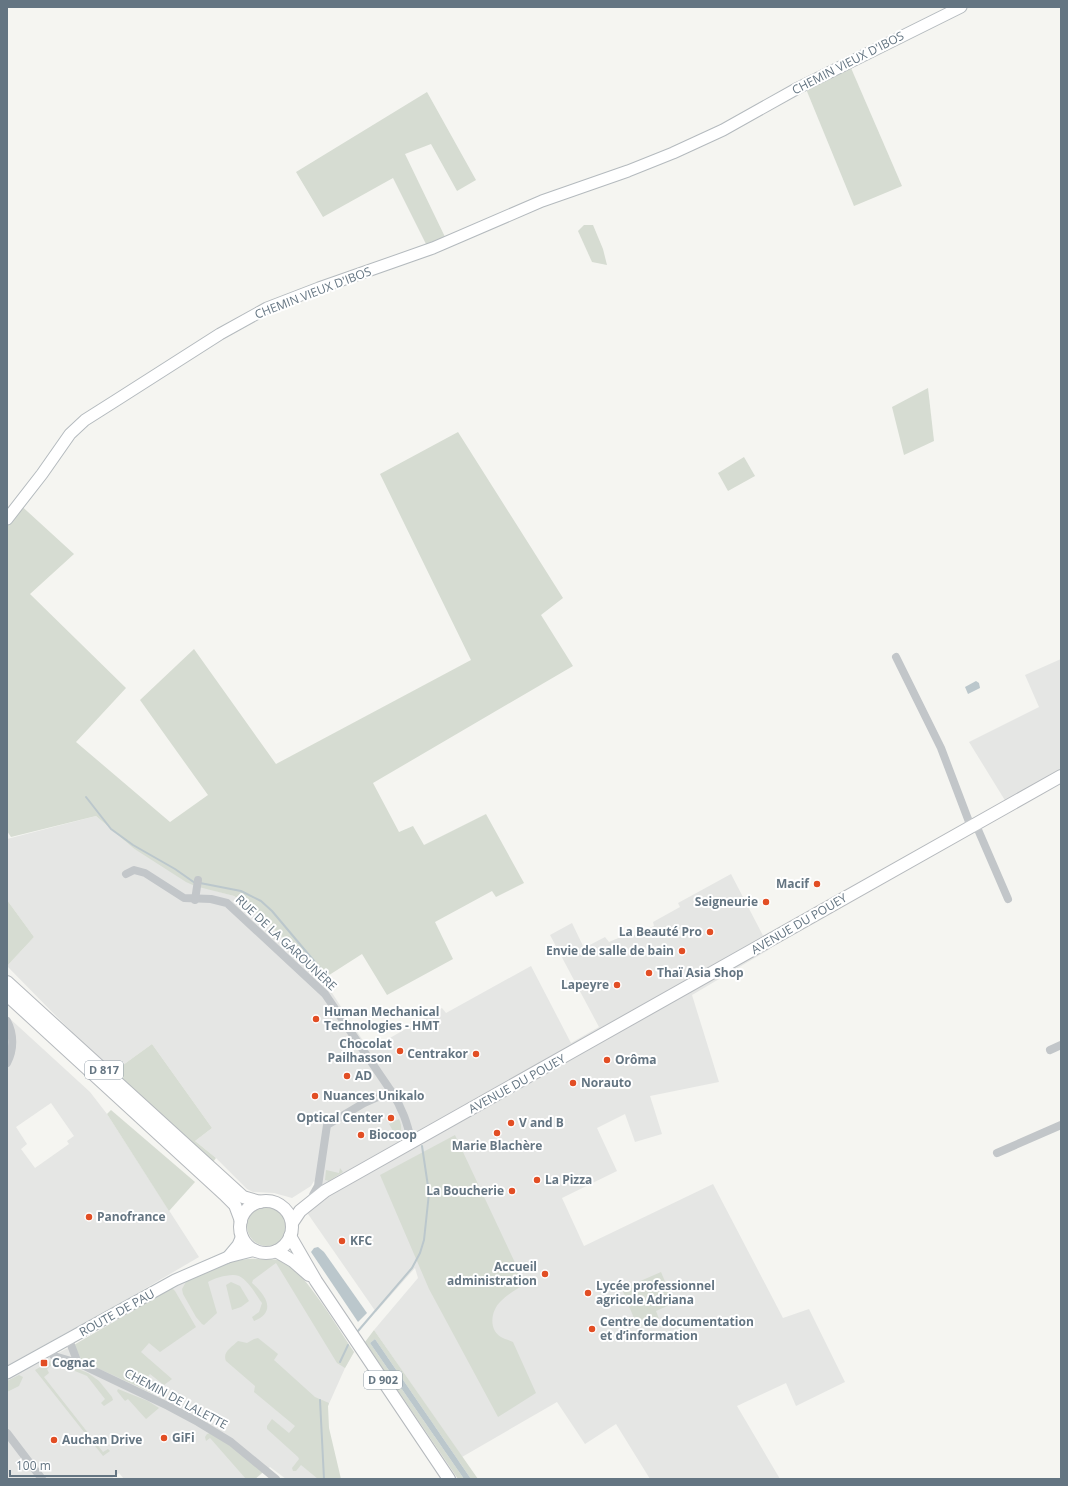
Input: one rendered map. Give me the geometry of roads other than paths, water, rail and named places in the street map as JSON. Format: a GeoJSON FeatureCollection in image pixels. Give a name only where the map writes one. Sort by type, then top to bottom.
{"type":"FeatureCollection","features":[{"type":"Feature","properties":{"kind":"main road","name":"AVENUE DU POUEY"},"geometry":{"type":"LineString","coordinates":[[412,1143],[1061,776]]}},
{"type":"Feature","properties":{"kind":"main road","name":"D 817"},"geometry":{"type":"LineString","coordinates":[[7,982],[243,1197],[260,1202]]}},
{"type":"Feature","properties":{"kind":"main road","name":"D 817"},"geometry":{"type":"LineString","coordinates":[[7,996],[224,1194],[235,1205],[241,1221]]}},
{"type":"Feature","properties":{"kind":"main road"},"geometry":{"type":"LineString","coordinates":[[276,1251],[287,1242],[290,1236],[292,1224],[300,1211],[325,1191],[412,1143]]}},
{"type":"Feature","properties":{"kind":"main road"},"geometry":{"type":"LineString","coordinates":[[281,1206],[293,1205],[325,1191]]}},
{"type":"Feature","properties":{"kind":"main road"},"geometry":{"type":"LineString","coordinates":[[255,1250],[250,1247],[242,1236],[241,1221],[248,1209],[260,1202],[275,1203],[281,1206],[290,1217],[292,1224]]}},
{"type":"Feature","properties":{"kind":"main road","name":"D 902"},"geometry":{"type":"LineString","coordinates":[[290,1236],[316,1281],[449,1479]]}},
{"type":"Feature","properties":{"kind":"main road","name":"ROUTE DE PAU"},"geometry":{"type":"LineString","coordinates":[[255,1250],[262,1252],[276,1251]]}},
{"type":"Feature","properties":{"kind":"main road","name":"D 902"},"geometry":{"type":"LineString","coordinates":[[276,1251],[293,1261],[316,1281]]}},
{"type":"Feature","properties":{"kind":"street","name":"CHEMIN VIEUX D'IBOS"},"geometry":{"type":"LineString","coordinates":[[7,519],[42,474],[70,434],[85,420],[220,334],[267,308],[433,248],[542,201],[654,161],[737,123],[798,88],[961,7]]}},
{"type":"Feature","properties":{"kind":"street"},"geometry":{"type":"LineString","coordinates":[[896,657],[941,748],[973,826],[1008,899]]}},
{"type":"Feature","properties":{"kind":"street","name":"RUE DE LA GAROUNÈRE"},"geometry":{"type":"LineString","coordinates":[[126,874],[134,870],[145,873],[184,898],[195,900],[211,899],[227,903],[325,994],[391,1091],[403,1112],[412,1143]]}},
{"type":"Feature","properties":{"kind":"street"},"geometry":{"type":"LineString","coordinates":[[195,900],[198,882]]}},
{"type":"Feature","properties":{"kind":"street"},"geometry":{"type":"LineString","coordinates":[[7,1021],[11,1030],[12,1042],[11,1054],[7,1063]]}},
{"type":"Feature","properties":{"kind":"street"},"geometry":{"type":"LineString","coordinates":[[1050,1050],[1061,1045]]}},
{"type":"Feature","properties":{"kind":"street"},"geometry":{"type":"LineString","coordinates":[[313,1195],[318,1186],[327,1125],[364,1103],[391,1091]]}},
{"type":"Feature","properties":{"kind":"street"},"geometry":{"type":"LineString","coordinates":[[997,1153],[1061,1125]]}},
{"type":"Feature","properties":{"kind":"street"},"geometry":{"type":"LineString","coordinates":[[228,1257],[238,1245],[242,1236]]}},
{"type":"Feature","properties":{"kind":"street","name":"ROUTE DE PAU"},"geometry":{"type":"LineString","coordinates":[[7,1373],[175,1280],[228,1257],[255,1250]]}},
{"type":"Feature","properties":{"kind":"street"},"geometry":{"type":"LineString","coordinates":[[69,1340],[78,1364]]}},
{"type":"Feature","properties":{"kind":"street","name":"CHEMIN DE LALETTE"},"geometry":{"type":"LineString","coordinates":[[48,1351],[54,1356],[78,1364],[168,1406],[198,1422],[231,1442],[276,1479]]}},
{"type":"Feature","properties":{"kind":"street"},"geometry":{"type":"LineString","coordinates":[[7,1433],[42,1479]]}},
{"type":"Feature","properties":{"kind":"waterway"},"geometry":{"type":"LineString","coordinates":[[86,797],[111,829],[133,845],[175,869],[195,883]]}},
{"type":"Feature","properties":{"kind":"waterway"},"geometry":{"type":"LineString","coordinates":[[200,883],[241,891],[261,901],[272,911],[325,974]]}},
{"type":"Feature","properties":{"kind":"waterway"},"geometry":{"type":"LineString","coordinates":[[358,1331],[412,1268],[420,1253],[424,1240],[429,1193],[422,1146]]}},
{"type":"Feature","properties":{"kind":"waterway"},"geometry":{"type":"LineString","coordinates":[[340,1362],[348,1345]]}},
{"type":"Feature","properties":{"kind":"waterway"},"geometry":{"type":"LineString","coordinates":[[320,1400],[324,1479]]}},
{"type":"Feature","properties":{"kind":"place","name":"Macif"},"geometry":{"type":"Point","coordinates":[817,884]}},
{"type":"Feature","properties":{"kind":"place","name":"Seigneurie"},"geometry":{"type":"Point","coordinates":[766,902]}},
{"type":"Feature","properties":{"kind":"place","name":"La Beauté Pro"},"geometry":{"type":"Point","coordinates":[710,932]}},
{"type":"Feature","properties":{"kind":"place","name":"Envie de salle de bain"},"geometry":{"type":"Point","coordinates":[682,951]}},
{"type":"Feature","properties":{"kind":"place","name":"Thaï Asia Shop"},"geometry":{"type":"Point","coordinates":[649,973]}},
{"type":"Feature","properties":{"kind":"place","name":"Lapeyre"},"geometry":{"type":"Point","coordinates":[617,985]}},
{"type":"Feature","properties":{"kind":"place","name":"Human Mechanical Technologies - HMT"},"geometry":{"type":"Point","coordinates":[316,1019]}},
{"type":"Feature","properties":{"kind":"place","name":"Chocolat Pailhasson"},"geometry":{"type":"Point","coordinates":[400,1051]}},
{"type":"Feature","properties":{"kind":"place","name":"Centrakor"},"geometry":{"type":"Point","coordinates":[476,1054]}},
{"type":"Feature","properties":{"kind":"place","name":"Orôma"},"geometry":{"type":"Point","coordinates":[607,1060]}},
{"type":"Feature","properties":{"kind":"place","name":"AD"},"geometry":{"type":"Point","coordinates":[347,1076]}},
{"type":"Feature","properties":{"kind":"place","name":"Norauto"},"geometry":{"type":"Point","coordinates":[573,1083]}},
{"type":"Feature","properties":{"kind":"place","name":"Nuances Unikalo"},"geometry":{"type":"Point","coordinates":[315,1096]}},
{"type":"Feature","properties":{"kind":"place","name":"Optical Center"},"geometry":{"type":"Point","coordinates":[391,1118]}},
{"type":"Feature","properties":{"kind":"place","name":"V and B"},"geometry":{"type":"Point","coordinates":[511,1123]}},
{"type":"Feature","properties":{"kind":"place","name":"Marie Blachère"},"geometry":{"type":"Point","coordinates":[497,1133]}},
{"type":"Feature","properties":{"kind":"place","name":"Biocoop"},"geometry":{"type":"Point","coordinates":[361,1135]}},
{"type":"Feature","properties":{"kind":"place","name":"La Pizza"},"geometry":{"type":"Point","coordinates":[537,1180]}},
{"type":"Feature","properties":{"kind":"place","name":"La Boucherie"},"geometry":{"type":"Point","coordinates":[512,1191]}},
{"type":"Feature","properties":{"kind":"place","name":"Panofrance"},"geometry":{"type":"Point","coordinates":[89,1217]}},
{"type":"Feature","properties":{"kind":"place","name":"KFC"},"geometry":{"type":"Point","coordinates":[342,1241]}},
{"type":"Feature","properties":{"kind":"place","name":"Accueil administration"},"geometry":{"type":"Point","coordinates":[545,1274]}},
{"type":"Feature","properties":{"kind":"place","name":"Lycée professionnel agricole Adriana"},"geometry":{"type":"Point","coordinates":[588,1293]}},
{"type":"Feature","properties":{"kind":"place","name":"Centre de documentation et d’information"},"geometry":{"type":"Point","coordinates":[592,1329]}},
{"type":"Feature","properties":{"kind":"place","name":"Cognac"},"geometry":{"type":"Point","coordinates":[44,1363]}},
{"type":"Feature","properties":{"kind":"place","name":"GiFi"},"geometry":{"type":"Point","coordinates":[164,1438]}},
{"type":"Feature","properties":{"kind":"place","name":"Auchan Drive"},"geometry":{"type":"Point","coordinates":[54,1440]}}]}
